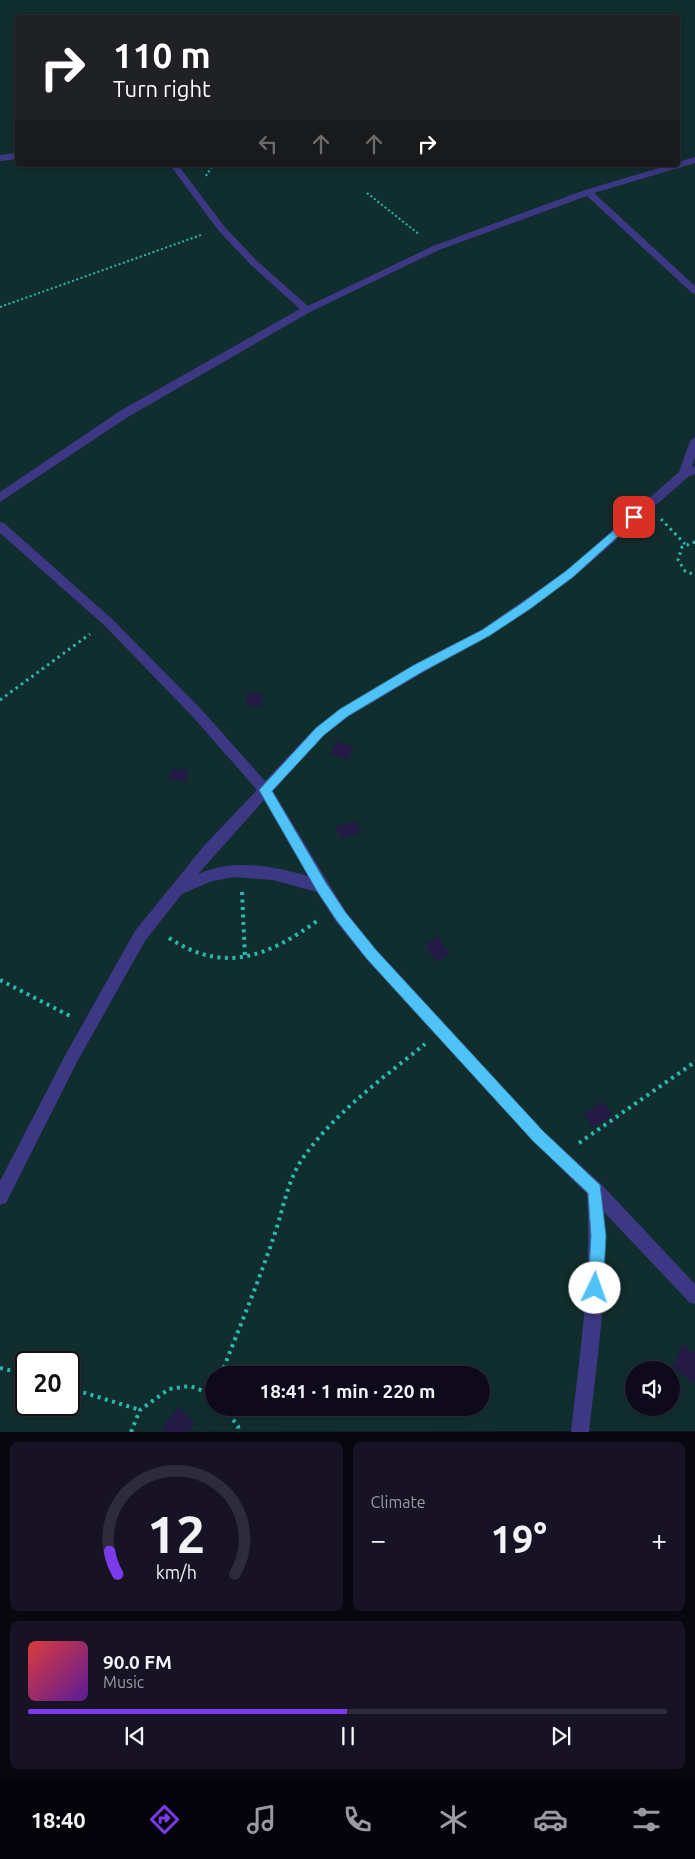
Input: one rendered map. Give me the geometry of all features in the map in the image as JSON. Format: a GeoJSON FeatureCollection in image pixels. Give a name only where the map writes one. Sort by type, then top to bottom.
{"type":"FeatureCollection","features":[{"type":"Feature","properties":{"kind":"lane"},"geometry":{"type":"LineString","coordinates":[[0,158],[15,156]]}},
{"type":"Feature","properties":{"kind":"lane"},"geometry":{"type":"LineString","coordinates":[[680,164],[695,160]]}},
{"type":"Feature","properties":{"kind":"lane"},"geometry":{"type":"LineString","coordinates":[[175,167],[221,228],[254,263],[307,310]]}},
{"type":"Feature","properties":{"kind":"lane"},"geometry":{"type":"LineString","coordinates":[[0,498],[124,414],[307,310],[436,248],[588,192],[672,167]]}},
{"type":"Feature","properties":{"kind":"lane"},"geometry":{"type":"LineString","coordinates":[[588,192],[695,291]]}},
{"type":"Feature","properties":{"kind":"lane"},"geometry":{"type":"LineString","coordinates":[[0,1197],[89,1026],[140,936],[208,851],[320,731],[344,713],[418,669],[485,633],[570,574],[648,505],[689,472],[695,441]]}},
{"type":"Feature","properties":{"kind":"lane"},"geometry":{"type":"LineString","coordinates":[[0,526],[108,622],[197,712],[265,790],[322,887],[372,955],[558,1156],[594,1190],[695,1296]]}},
{"type":"Feature","properties":{"kind":"lane"},"geometry":{"type":"LineString","coordinates":[[177,890],[222,872],[255,872],[297,879],[322,887]]}},
{"type":"Feature","properties":{"kind":"lane"},"geometry":{"type":"LineString","coordinates":[[580,1432],[594,1306],[598,1236],[594,1190]]}},
{"type":"Feature","properties":{"kind":"path"},"geometry":{"type":"LineString","coordinates":[[367,193],[436,248]]}},
{"type":"Feature","properties":{"kind":"path"},"geometry":{"type":"LineString","coordinates":[[0,308],[221,228]]}},
{"type":"Feature","properties":{"kind":"path"},"geometry":{"type":"LineString","coordinates":[[648,505],[685,544]]}},
{"type":"Feature","properties":{"kind":"path"},"geometry":{"type":"LineString","coordinates":[[695,542],[685,544],[678,552],[678,560],[685,571],[695,576]]}},
{"type":"Feature","properties":{"kind":"path"},"geometry":{"type":"LineString","coordinates":[[0,700],[108,622]]}},
{"type":"Feature","properties":{"kind":"path"},"geometry":{"type":"LineString","coordinates":[[241,872],[246,957]]}},
{"type":"Feature","properties":{"kind":"path"},"geometry":{"type":"LineString","coordinates":[[151,923],[172,941],[196,955],[233,960],[260,953],[286,942],[335,907]]}},
{"type":"Feature","properties":{"kind":"path"},"geometry":{"type":"LineString","coordinates":[[0,980],[89,1026]]}},
{"type":"Feature","properties":{"kind":"path"},"geometry":{"type":"LineString","coordinates":[[223,1366],[275,1232],[289,1186],[304,1157],[325,1133],[378,1082],[441,1031]]}},
{"type":"Feature","properties":{"kind":"path"},"geometry":{"type":"LineString","coordinates":[[558,1156],[695,1062]]}},
{"type":"Feature","properties":{"kind":"path"},"geometry":{"type":"LineString","coordinates":[[0,1368],[15,1371]]}},
{"type":"Feature","properties":{"kind":"path"},"geometry":{"type":"LineString","coordinates":[[131,1432],[140,1410],[168,1389],[190,1386],[205,1391]]}},
{"type":"Feature","properties":{"kind":"path"},"geometry":{"type":"LineString","coordinates":[[80,1391],[140,1410]]}},
{"type":"Feature","properties":{"kind":"path"},"geometry":{"type":"LineString","coordinates":[[230,1416],[238,1426],[239,1432]]}},
{"type":"Feature","properties":{"kind":"green space"},"geometry":{"type":"Polygon","coordinates":[[[0,0],[695,0],[695,1431],[0,1432],[0,0]]]}},
{"type":"Feature","properties":{"kind":"building"},"geometry":{"type":"Polygon","coordinates":[[[247,693],[263,693],[262,706],[246,705],[247,693]]]}},
{"type":"Feature","properties":{"kind":"building"},"geometry":{"type":"Polygon","coordinates":[[[337,741],[354,747],[348,760],[331,754],[337,741]]]}},
{"type":"Feature","properties":{"kind":"building"},"geometry":{"type":"Polygon","coordinates":[[[171,769],[188,770],[187,781],[169,781],[171,769]]]}},
{"type":"Feature","properties":{"kind":"building"},"geometry":{"type":"Polygon","coordinates":[[[357,821],[361,832],[340,839],[336,827],[357,821]]]}},
{"type":"Feature","properties":{"kind":"building"},"geometry":{"type":"Polygon","coordinates":[[[438,936],[450,954],[437,962],[425,944],[438,936]]]}},
{"type":"Feature","properties":{"kind":"building"},"geometry":{"type":"Polygon","coordinates":[[[603,1101],[613,1115],[593,1128],[584,1114],[603,1101]]]}},
{"type":"Feature","properties":{"kind":"building"},"geometry":{"type":"Polygon","coordinates":[[[683,1344],[695,1353],[695,1384],[680,1373],[680,1361],[675,1361],[683,1344]]]}},
{"type":"Feature","properties":{"kind":"building"},"geometry":{"type":"Polygon","coordinates":[[[179,1407],[195,1423],[188,1432],[165,1432],[162,1428],[179,1407]]]}},
{"type":"Feature","properties":{"kind":"route"},"geometry":{"type":"LineString","coordinates":[[595,1288],[598,1236],[594,1190],[538,1136],[372,955],[341,917],[265,790],[320,731],[344,713],[418,669],[485,633],[526,606],[570,574],[634,517]]}}]}
